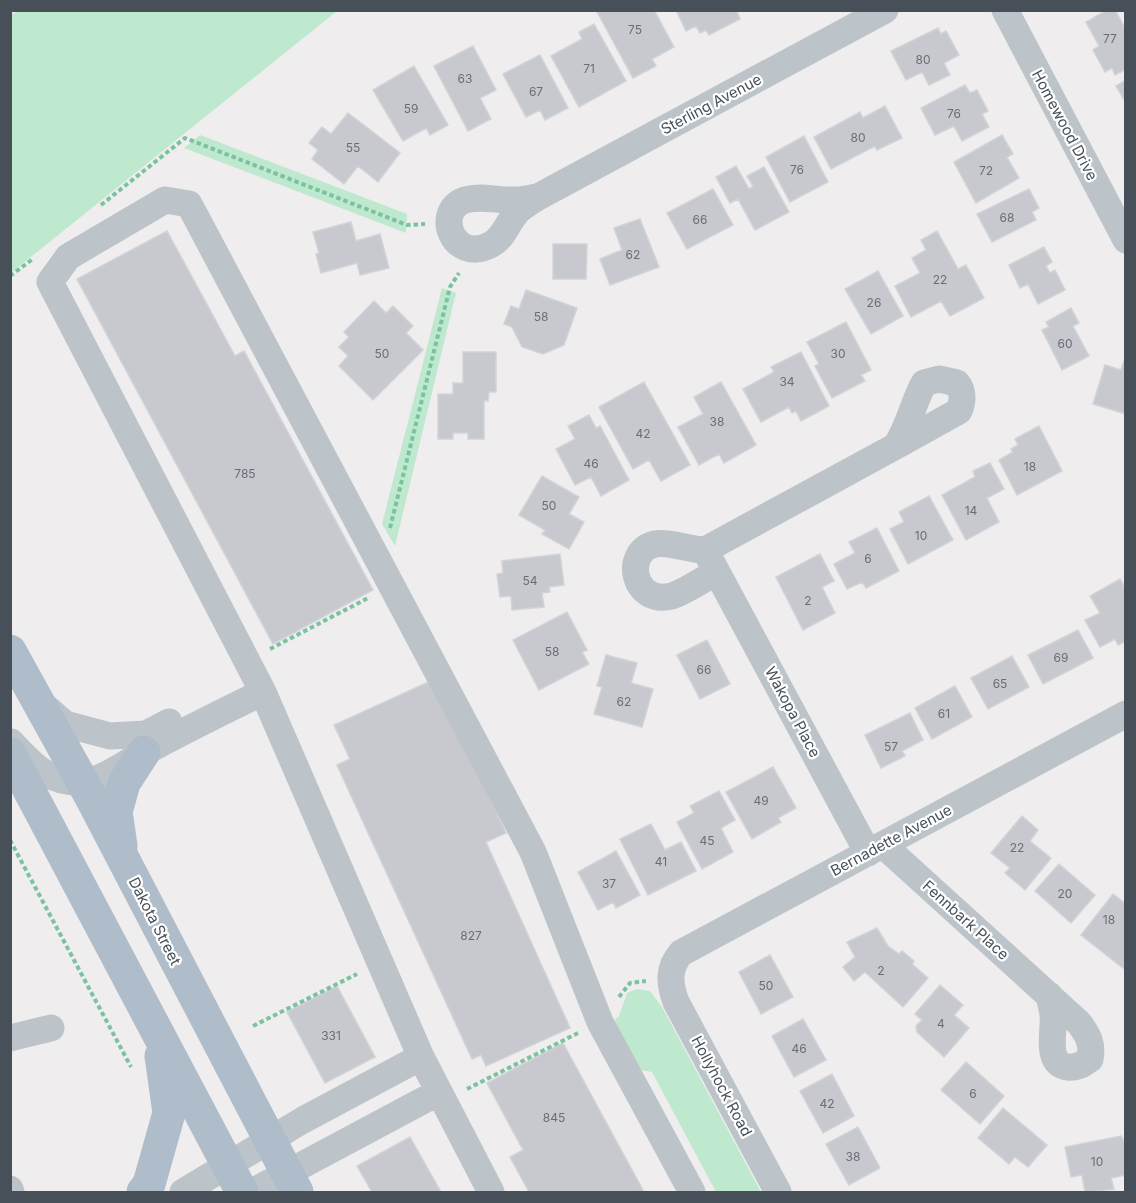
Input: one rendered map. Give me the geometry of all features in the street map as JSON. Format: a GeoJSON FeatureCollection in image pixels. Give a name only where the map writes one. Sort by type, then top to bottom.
{"type":"FeatureCollection","features":[{"type":"Feature","properties":{"kind":"main road","name":"Dakota Street"},"geometry":{"type":"LineString","coordinates":[[10,651],[123,859],[292,1184]]}},
{"type":"Feature","properties":{"kind":"main road"},"geometry":{"type":"LineString","coordinates":[[123,859],[116,812],[124,783],[144,752]]}},
{"type":"Feature","properties":{"kind":"main road"},"geometry":{"type":"LineString","coordinates":[[10,754],[235,1179]]}},
{"type":"Feature","properties":{"kind":"main road"},"geometry":{"type":"LineString","coordinates":[[143,1192],[149,1184],[169,1113],[157,1031]]}},
{"type":"Feature","properties":{"kind":"street","name":"Sterling Avenue"},"geometry":{"type":"LineString","coordinates":[[467,248],[477,249],[491,245],[508,227],[518,211],[538,197],[885,10]]}},
{"type":"Feature","properties":{"kind":"street","name":"Homewood Drive"},"geometry":{"type":"LineString","coordinates":[[1005,10],[1125,240]]}},
{"type":"Feature","properties":{"kind":"street","name":"Sterling Avenue"},"geometry":{"type":"LineString","coordinates":[[450,222],[453,208],[463,200],[475,198],[516,200],[538,197]]}},
{"type":"Feature","properties":{"kind":"street"},"geometry":{"type":"LineString","coordinates":[[491,1192],[421,1057],[258,684],[50,282],[68,257],[165,200],[189,204],[374,552],[533,852],[600,1022],[692,1192]]}},
{"type":"Feature","properties":{"kind":"street"},"geometry":{"type":"LineString","coordinates":[[450,222],[449,230],[455,240],[467,248]]}},
{"type":"Feature","properties":{"kind":"street","name":"Wakopa Place"},"geometry":{"type":"LineString","coordinates":[[875,849],[711,561],[896,446]]}},
{"type":"Feature","properties":{"kind":"street"},"geometry":{"type":"LineString","coordinates":[[38,701],[64,724],[110,736],[146,735],[258,684]]}},
{"type":"Feature","properties":{"kind":"street"},"geometry":{"type":"LineString","coordinates":[[10,741],[38,770],[61,780],[82,783],[117,770],[258,684]]}},
{"type":"Feature","properties":{"kind":"street","name":"Bernadette Avenue"},"geometry":{"type":"LineString","coordinates":[[670,978],[674,961],[681,953],[1125,714]]}},
{"type":"Feature","properties":{"kind":"street","name":"Fennbark Place"},"geometry":{"type":"LineString","coordinates":[[875,849],[1049,995]]}},
{"type":"Feature","properties":{"kind":"street","name":"Hollyhock Road"},"geometry":{"type":"LineString","coordinates":[[670,978],[676,1002],[778,1192]]}},
{"type":"Feature","properties":{"kind":"street"},"geometry":{"type":"LineString","coordinates":[[10,1038],[51,1028]]}},
{"type":"Feature","properties":{"kind":"street"},"geometry":{"type":"LineString","coordinates":[[183,1192],[235,1179],[269,1140],[421,1057]]}},
{"type":"Feature","properties":{"kind":"street"},"geometry":{"type":"LineString","coordinates":[[252,1192],[292,1184],[441,1096]]}},
{"type":"Feature","properties":{"kind":"path"},"geometry":{"type":"LineString","coordinates":[[92,212],[185,138],[408,225],[450,222]]}},
{"type":"Feature","properties":{"kind":"path"},"geometry":{"type":"LineString","coordinates":[[374,552],[386,544],[450,287],[463,267],[467,248]]}},
{"type":"Feature","properties":{"kind":"path"},"geometry":{"type":"LineString","coordinates":[[10,276],[38,254]]}},
{"type":"Feature","properties":{"kind":"path"},"geometry":{"type":"LineString","coordinates":[[10,268],[20,268]]}},
{"type":"Feature","properties":{"kind":"path"},"geometry":{"type":"LineString","coordinates":[[10,840],[134,1073]]}},
{"type":"Feature","properties":{"kind":"path"},"geometry":{"type":"LineString","coordinates":[[253,1026],[359,973]]}},
{"type":"Feature","properties":{"kind":"path"},"geometry":{"type":"LineString","coordinates":[[441,1096],[600,1022],[630,983],[670,978]]}},
{"type":"Feature","properties":{"kind":"green space"},"geometry":{"type":"Polygon","coordinates":[[[19,11],[337,11],[11,273],[10,15],[19,11]]]}},
{"type":"Feature","properties":{"kind":"green space"},"geometry":{"type":"Polygon","coordinates":[[[200,135],[407,214],[406,233],[184,148],[200,135]]]}},
{"type":"Feature","properties":{"kind":"green space"},"geometry":{"type":"Polygon","coordinates":[[[442,288],[456,293],[395,546],[382,524],[442,288]]]}},
{"type":"Feature","properties":{"kind":"green space"},"geometry":{"type":"Polygon","coordinates":[[[637,989],[650,991],[662,1007],[761,1192],[716,1192],[652,1072],[640,1070],[615,1020],[619,1016],[627,993],[637,989]]]}},
{"type":"Feature","properties":{"kind":"building"},"geometry":{"type":"Polygon","coordinates":[[[596,10],[654,10],[674,47],[652,59],[656,66],[633,78],[596,10]]]}},
{"type":"Feature","properties":{"kind":"building"},"geometry":{"type":"Polygon","coordinates":[[[676,10],[736,10],[740,19],[709,35],[706,30],[700,33],[696,26],[686,31],[676,10]]]}},
{"type":"Feature","properties":{"kind":"building"},"geometry":{"type":"Polygon","coordinates":[[[1107,10],[1115,10],[1126,30],[1126,69],[1115,75],[1112,68],[1105,72],[1093,50],[1099,46],[1086,22],[1107,10]]]}},
{"type":"Feature","properties":{"kind":"building"},"geometry":{"type":"Polygon","coordinates":[[[594,24],[626,81],[579,107],[551,56],[582,39],[579,32],[594,24]]]}},
{"type":"Feature","properties":{"kind":"building"},"geometry":{"type":"Polygon","coordinates":[[[938,28],[941,34],[946,31],[959,55],[944,63],[950,75],[929,85],[922,72],[906,80],[891,51],[938,28]]]}},
{"type":"Feature","properties":{"kind":"building"},"geometry":{"type":"Polygon","coordinates":[[[473,46],[496,90],[480,98],[491,119],[468,131],[434,66],[473,46]]]}},
{"type":"Feature","properties":{"kind":"building"},"geometry":{"type":"Polygon","coordinates":[[[540,55],[568,108],[545,120],[540,110],[526,117],[503,74],[540,55]]]}},
{"type":"Feature","properties":{"kind":"building"},"geometry":{"type":"Polygon","coordinates":[[[414,66],[448,125],[430,135],[426,128],[403,141],[373,90],[414,66]]]}},
{"type":"Feature","properties":{"kind":"building"},"geometry":{"type":"Polygon","coordinates":[[[1126,80],[1126,103],[1116,86],[1126,80]]]}},
{"type":"Feature","properties":{"kind":"building"},"geometry":{"type":"Polygon","coordinates":[[[965,85],[970,93],[977,90],[988,111],[982,114],[989,127],[962,141],[954,126],[935,135],[921,108],[965,85]]]}},
{"type":"Feature","properties":{"kind":"building"},"geometry":{"type":"Polygon","coordinates":[[[885,106],[902,138],[877,150],[875,146],[831,169],[814,137],[860,112],[863,118],[885,106]]]}},
{"type":"Feature","properties":{"kind":"building"},"geometry":{"type":"Polygon","coordinates":[[[348,113],[400,153],[378,182],[358,166],[344,184],[312,159],[318,150],[309,143],[322,127],[331,134],[348,113]]]}},
{"type":"Feature","properties":{"kind":"building"},"geometry":{"type":"Polygon","coordinates":[[[1002,135],[1013,154],[1007,157],[1019,178],[976,203],[954,162],[1002,135]]]}},
{"type":"Feature","properties":{"kind":"building"},"geometry":{"type":"Polygon","coordinates":[[[804,136],[828,182],[790,202],[766,157],[804,136]]]}},
{"type":"Feature","properties":{"kind":"building"},"geometry":{"type":"Polygon","coordinates":[[[736,166],[749,189],[753,186],[747,176],[764,167],[789,212],[755,230],[738,199],[730,203],[716,177],[736,166]]]}},
{"type":"Feature","properties":{"kind":"building"},"geometry":{"type":"Polygon","coordinates":[[[713,189],[733,225],[687,249],[667,213],[713,189]]]}},
{"type":"Feature","properties":{"kind":"building"},"geometry":{"type":"Polygon","coordinates":[[[1029,189],[1039,208],[1032,212],[1036,220],[992,242],[977,214],[1029,189]]]}},
{"type":"Feature","properties":{"kind":"building"},"geometry":{"type":"Polygon","coordinates":[[[640,219],[659,267],[610,285],[600,259],[622,250],[614,228],[640,219]]]}},
{"type":"Feature","properties":{"kind":"building"},"geometry":{"type":"Polygon","coordinates":[[[351,222],[356,241],[380,234],[389,268],[360,275],[357,263],[321,273],[316,254],[319,253],[313,232],[351,222]]]}},
{"type":"Feature","properties":{"kind":"building"},"geometry":{"type":"Polygon","coordinates":[[[167,231],[235,356],[244,351],[373,590],[273,644],[77,279],[167,231]]]}},
{"type":"Feature","properties":{"kind":"building"},"geometry":{"type":"Polygon","coordinates":[[[937,231],[958,269],[966,265],[984,298],[950,316],[941,301],[911,317],[895,286],[920,273],[912,258],[926,250],[921,240],[937,231]]]}},
{"type":"Feature","properties":{"kind":"building"},"geometry":{"type":"Polygon","coordinates":[[[553,244],[587,244],[586,279],[553,279],[553,244]]]}},
{"type":"Feature","properties":{"kind":"building"},"geometry":{"type":"Polygon","coordinates":[[[1044,247],[1052,262],[1046,266],[1050,273],[1055,270],[1065,290],[1038,304],[1028,284],[1020,288],[1009,265],[1044,247]]]}},
{"type":"Feature","properties":{"kind":"building"},"geometry":{"type":"Polygon","coordinates":[[[878,271],[903,316],[871,334],[845,289],[878,271]]]}},
{"type":"Feature","properties":{"kind":"building"},"geometry":{"type":"Polygon","coordinates":[[[526,290],[577,308],[564,345],[543,354],[522,347],[512,327],[504,324],[511,306],[519,309],[526,290]]]}},
{"type":"Feature","properties":{"kind":"building"},"geometry":{"type":"Polygon","coordinates":[[[374,301],[386,313],[393,306],[413,326],[406,333],[423,350],[373,400],[339,366],[348,356],[339,347],[349,337],[344,332],[374,301]]]}},
{"type":"Feature","properties":{"kind":"building"},"geometry":{"type":"Polygon","coordinates":[[[1071,308],[1079,323],[1073,326],[1089,356],[1062,370],[1042,330],[1049,327],[1046,322],[1071,308]]]}},
{"type":"Feature","properties":{"kind":"building"},"geometry":{"type":"Polygon","coordinates":[[[846,322],[871,370],[861,375],[865,381],[832,398],[815,366],[819,364],[807,342],[846,322]]]}},
{"type":"Feature","properties":{"kind":"building"},"geometry":{"type":"Polygon","coordinates":[[[463,352],[496,352],[496,392],[489,392],[488,401],[484,401],[484,439],[468,439],[468,433],[453,433],[453,439],[438,439],[438,394],[453,394],[453,383],[463,383],[463,352]]]}},
{"type":"Feature","properties":{"kind":"building"},"geometry":{"type":"Polygon","coordinates":[[[801,352],[829,406],[801,421],[796,411],[792,413],[789,407],[761,422],[743,389],[774,372],[771,367],[801,352]]]}},
{"type":"Feature","properties":{"kind":"building"},"geometry":{"type":"Polygon","coordinates":[[[1126,361],[1126,414],[1093,404],[1105,365],[1121,370],[1126,361]]]}},
{"type":"Feature","properties":{"kind":"building"},"geometry":{"type":"Polygon","coordinates":[[[644,382],[690,465],[661,481],[649,460],[633,469],[599,407],[644,382]]]}},
{"type":"Feature","properties":{"kind":"building"},"geometry":{"type":"Polygon","coordinates":[[[721,382],[756,445],[724,463],[719,454],[699,465],[678,427],[703,414],[694,397],[721,382]]]}},
{"type":"Feature","properties":{"kind":"building"},"geometry":{"type":"Polygon","coordinates":[[[589,415],[596,428],[600,426],[629,480],[601,496],[591,477],[575,485],[556,449],[575,439],[568,426],[589,415]]]}},
{"type":"Feature","properties":{"kind":"building"},"geometry":{"type":"Polygon","coordinates":[[[1039,426],[1062,471],[1017,495],[999,460],[1013,452],[1011,449],[1018,445],[1015,439],[1039,426]]]}},
{"type":"Feature","properties":{"kind":"building"},"geometry":{"type":"Polygon","coordinates":[[[990,463],[1004,489],[987,498],[999,522],[966,540],[942,495],[975,477],[973,471],[990,463]]]}},
{"type":"Feature","properties":{"kind":"building"},"geometry":{"type":"Polygon","coordinates":[[[542,476],[579,497],[569,514],[584,522],[569,549],[542,534],[545,530],[519,515],[542,476]]]}},
{"type":"Feature","properties":{"kind":"building"},"geometry":{"type":"Polygon","coordinates":[[[929,496],[953,540],[908,564],[890,529],[904,522],[899,512],[929,496]]]}},
{"type":"Feature","properties":{"kind":"building"},"geometry":{"type":"Polygon","coordinates":[[[877,528],[899,571],[866,588],[862,582],[847,589],[834,564],[855,553],[849,542],[877,528]]]}},
{"type":"Feature","properties":{"kind":"building"},"geometry":{"type":"Polygon","coordinates":[[[560,554],[564,585],[549,587],[550,592],[542,593],[544,607],[512,610],[511,596],[500,597],[497,574],[503,573],[502,561],[560,554]]]}},
{"type":"Feature","properties":{"kind":"building"},"geometry":{"type":"Polygon","coordinates":[[[820,554],[834,581],[822,587],[835,613],[803,630],[776,577],[820,554]]]}},
{"type":"Feature","properties":{"kind":"building"},"geometry":{"type":"Polygon","coordinates":[[[1120,579],[1126,589],[1126,641],[1118,645],[1115,639],[1100,647],[1085,620],[1100,613],[1090,596],[1120,579]]]}},
{"type":"Feature","properties":{"kind":"building"},"geometry":{"type":"Polygon","coordinates":[[[567,612],[587,650],[582,652],[589,664],[539,690],[513,640],[567,612]]]}},
{"type":"Feature","properties":{"kind":"building"},"geometry":{"type":"Polygon","coordinates":[[[1078,630],[1093,658],[1043,684],[1028,655],[1078,630]]]}},
{"type":"Feature","properties":{"kind":"building"},"geometry":{"type":"Polygon","coordinates":[[[707,640],[730,684],[700,699],[677,655],[707,640]]]}},
{"type":"Feature","properties":{"kind":"building"},"geometry":{"type":"Polygon","coordinates":[[[606,655],[637,663],[631,683],[653,689],[642,727],[594,714],[602,687],[597,686],[606,655]]]}},
{"type":"Feature","properties":{"kind":"building"},"geometry":{"type":"Polygon","coordinates":[[[1012,656],[1029,687],[988,709],[971,678],[1012,656]]]}},
{"type":"Feature","properties":{"kind":"building"},"geometry":{"type":"Polygon","coordinates":[[[435,679],[506,833],[486,842],[570,1028],[486,1066],[481,1055],[472,1059],[337,765],[350,759],[334,725],[435,679]]]}},
{"type":"Feature","properties":{"kind":"building"},"geometry":{"type":"Polygon","coordinates":[[[955,686],[972,717],[932,739],[915,708],[955,686]]]}},
{"type":"Feature","properties":{"kind":"building"},"geometry":{"type":"Polygon","coordinates":[[[910,713],[923,740],[902,751],[905,756],[881,768],[865,735],[910,713]]]}},
{"type":"Feature","properties":{"kind":"building"},"geometry":{"type":"Polygon","coordinates":[[[773,767],[796,808],[778,818],[781,822],[752,839],[726,792],[773,767]]]}},
{"type":"Feature","properties":{"kind":"building"},"geometry":{"type":"Polygon","coordinates":[[[719,791],[735,820],[721,828],[733,852],[702,869],[677,822],[694,813],[690,806],[719,791]]]}},
{"type":"Feature","properties":{"kind":"building"},"geometry":{"type":"Polygon","coordinates":[[[1022,816],[1038,830],[1030,841],[1051,858],[1025,890],[1005,873],[1010,868],[991,853],[1022,816]]]}},
{"type":"Feature","properties":{"kind":"building"},"geometry":{"type":"Polygon","coordinates":[[[651,824],[665,850],[681,842],[696,871],[648,895],[620,839],[651,824]]]}},
{"type":"Feature","properties":{"kind":"building"},"geometry":{"type":"Polygon","coordinates":[[[616,851],[640,895],[616,908],[613,902],[598,910],[578,872],[616,851]]]}},
{"type":"Feature","properties":{"kind":"building"},"geometry":{"type":"Polygon","coordinates":[[[1059,864],[1095,895],[1071,923],[1035,891],[1059,864]]]}},
{"type":"Feature","properties":{"kind":"building"},"geometry":{"type":"Polygon","coordinates":[[[1113,894],[1126,904],[1126,966],[1123,968],[1081,935],[1113,894]]]}},
{"type":"Feature","properties":{"kind":"building"},"geometry":{"type":"Polygon","coordinates":[[[877,928],[888,946],[899,954],[902,951],[914,961],[912,964],[928,978],[903,1007],[865,972],[854,981],[843,967],[855,957],[847,942],[877,928]]]}},
{"type":"Feature","properties":{"kind":"building"},"geometry":{"type":"Polygon","coordinates":[[[770,955],[793,997],[761,1014],[739,972],[770,955]]]}},
{"type":"Feature","properties":{"kind":"building"},"geometry":{"type":"Polygon","coordinates":[[[940,985],[963,1005],[954,1015],[969,1028],[944,1057],[917,1032],[916,1026],[922,1020],[915,1014],[940,985]]]}},
{"type":"Feature","properties":{"kind":"building"},"geometry":{"type":"Polygon","coordinates":[[[337,986],[375,1057],[325,1083],[287,1012],[337,986]]]}},
{"type":"Feature","properties":{"kind":"building"},"geometry":{"type":"Polygon","coordinates":[[[803,1019],[826,1060],[794,1077],[772,1036],[803,1019]]]}},
{"type":"Feature","properties":{"kind":"building"},"geometry":{"type":"Polygon","coordinates":[[[563,1043],[644,1192],[529,1192],[510,1157],[523,1150],[487,1083],[563,1043]]]}},
{"type":"Feature","properties":{"kind":"building"},"geometry":{"type":"Polygon","coordinates":[[[966,1062],[1004,1096],[980,1124],[941,1090],[966,1062]]]}},
{"type":"Feature","properties":{"kind":"building"},"geometry":{"type":"Polygon","coordinates":[[[832,1074],[854,1116],[823,1133],[800,1091],[832,1074]]]}},
{"type":"Feature","properties":{"kind":"building"},"geometry":{"type":"Polygon","coordinates":[[[1003,1108],[1047,1145],[1028,1167],[1015,1157],[1009,1164],[978,1138],[1003,1108]]]}},
{"type":"Feature","properties":{"kind":"building"},"geometry":{"type":"Polygon","coordinates":[[[858,1127],[880,1168],[849,1185],[826,1144],[858,1127]]]}},
{"type":"Feature","properties":{"kind":"building"},"geometry":{"type":"Polygon","coordinates":[[[1121,1136],[1126,1143],[1126,1175],[1111,1178],[1114,1189],[1085,1192],[1082,1175],[1071,1177],[1065,1147],[1121,1136]]]}},
{"type":"Feature","properties":{"kind":"building"},"geometry":{"type":"Polygon","coordinates":[[[410,1137],[441,1192],[372,1192],[357,1166],[410,1137]]]}}]}
